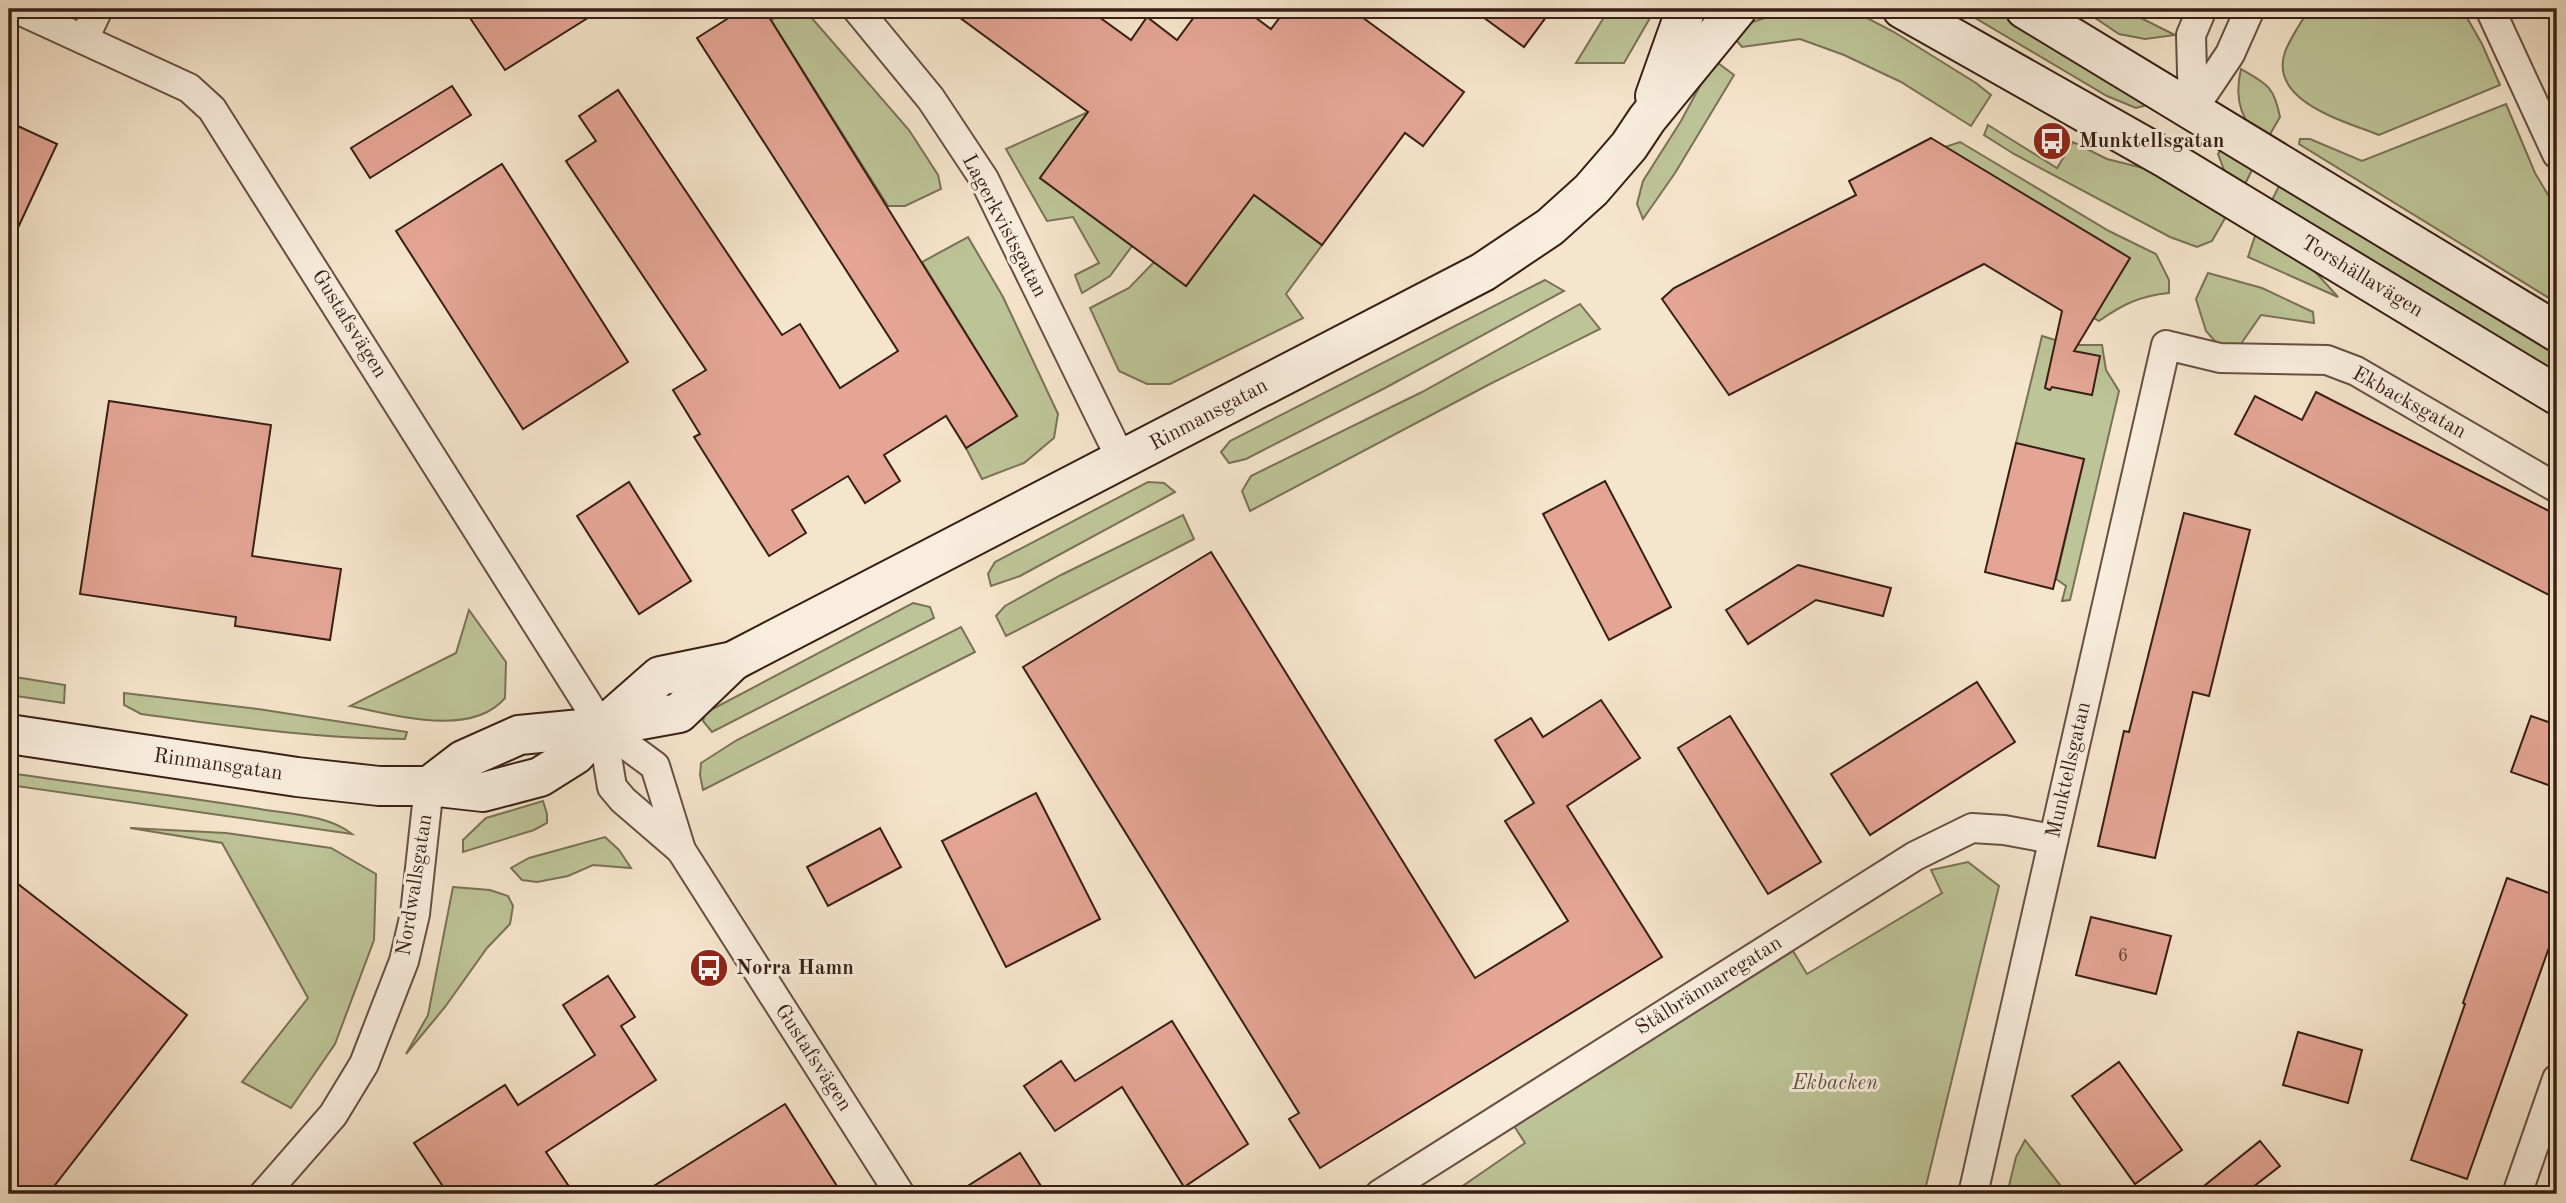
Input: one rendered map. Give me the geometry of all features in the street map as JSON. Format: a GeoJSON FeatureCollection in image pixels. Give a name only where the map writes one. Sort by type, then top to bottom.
{"type":"FeatureCollection","features":[{"type":"Feature","properties":{"kind":"street","name":"Gustafsvägen"},"geometry":{"type":"LineString","coordinates":[[17,9],[190,88],[212,109],[602,727],[655,766],[681,850],[900,1194]]}},
{"type":"Feature","properties":{"kind":"street"},"geometry":{"type":"LineString","coordinates":[[84,39],[98,9]]}},
{"type":"Feature","properties":{"kind":"street","name":"Lagerkvistsgatan"},"geometry":{"type":"LineString","coordinates":[[857,9],[931,99],[984,179],[1122,461]]}},
{"type":"Feature","properties":{"kind":"street","name":"Rinmansgatan"},"geometry":{"type":"LineString","coordinates":[[1647,119],[1686,9]]}},
{"type":"Feature","properties":{"kind":"street","name":"Rinmansgatan"},"geometry":{"type":"LineString","coordinates":[[9,734],[297,777],[379,786],[429,786],[483,792],[540,777],[575,755],[602,727],[679,713],[733,661],[1483,272],[1550,227],[1591,190],[1737,9]]}},
{"type":"Feature","properties":{"kind":"street","name":"Torshällavägen"},"geometry":{"type":"LineString","coordinates":[[1902,9],[2167,159],[2557,395]]}},
{"type":"Feature","properties":{"kind":"street"},"geometry":{"type":"LineString","coordinates":[[2025,9],[2557,332]]}},
{"type":"Feature","properties":{"kind":"street"},"geometry":{"type":"LineString","coordinates":[[2203,9],[2191,35],[2193,109],[2230,54],[2250,9]]}},
{"type":"Feature","properties":{"kind":"street"},"geometry":{"type":"LineString","coordinates":[[2490,9],[2557,153]]}},
{"type":"Feature","properties":{"kind":"street"},"geometry":{"type":"LineString","coordinates":[[2167,159],[2191,109]]}},
{"type":"Feature","properties":{"kind":"street","name":"Ekbacksgatan"},"geometry":{"type":"LineString","coordinates":[[2166,345],[2220,358],[2327,360],[2356,370],[2557,488]]}},
{"type":"Feature","properties":{"kind":"street","name":"Munktellsgatan"},"geometry":{"type":"LineString","coordinates":[[1973,1194],[2166,345]]}},
{"type":"Feature","properties":{"kind":"street","name":"Gustafsvägen"},"geometry":{"type":"LineString","coordinates":[[602,727],[612,787],[623,800],[681,850]]}},
{"type":"Feature","properties":{"kind":"street","name":"Nordwallsgatan"},"geometry":{"type":"LineString","coordinates":[[264,1194],[333,1115],[364,1064],[404,961],[415,914],[429,786]]}},
{"type":"Feature","properties":{"kind":"street","name":"Stålbrännaregatan"},"geometry":{"type":"LineString","coordinates":[[1380,1194],[1915,856],[1972,828],[2004,830],[2053,839]]}},
{"type":"Feature","properties":{"kind":"street"},"geometry":{"type":"LineString","coordinates":[[2517,1194],[2557,1079]]}},
{"type":"Feature","properties":{"kind":"green space"},"geometry":{"type":"Polygon","coordinates":[[[790,9],[804,9],[909,130],[938,175],[941,189],[905,206],[888,206],[771,20],[790,9]]]}},
{"type":"Feature","properties":{"kind":"green space"},"geometry":{"type":"Polygon","coordinates":[[[1609,9],[1651,9],[1650,18],[1624,63],[1576,63],[1609,9]]]}},
{"type":"Feature","properties":{"kind":"green space"},"geometry":{"type":"Polygon","coordinates":[[[1791,9],[1850,9],[1894,32],[1991,95],[1971,126],[1901,82],[1844,55],[1800,39],[1742,47],[1731,34],[1750,23],[1791,9]]]}},
{"type":"Feature","properties":{"kind":"green space"},"geometry":{"type":"Polygon","coordinates":[[[1949,9],[2004,9],[2150,96],[2151,104],[2136,108],[2107,96],[1975,18],[1949,9]]]}},
{"type":"Feature","properties":{"kind":"green space"},"geometry":{"type":"Polygon","coordinates":[[[2082,9],[2123,9],[2175,35],[2145,39],[2119,34],[2082,9]]]}},
{"type":"Feature","properties":{"kind":"green space"},"geometry":{"type":"Polygon","coordinates":[[[2309,9],[2462,9],[2482,44],[2500,85],[2379,135],[2348,124],[2299,97],[2288,84],[2283,69],[2285,52],[2309,9]]]}},
{"type":"Feature","properties":{"kind":"green space"},"geometry":{"type":"Polygon","coordinates":[[[1714,60],[1734,75],[1675,173],[1643,219],[1637,204],[1643,181],[1681,121],[1714,60]]]}},
{"type":"Feature","properties":{"kind":"green space"},"geometry":{"type":"Polygon","coordinates":[[[2241,69],[2268,87],[2275,99],[2280,117],[2266,141],[2250,126],[2241,109],[2238,90],[2241,69]]]}},
{"type":"Feature","properties":{"kind":"green space"},"geometry":{"type":"Polygon","coordinates":[[[2506,104],[2535,173],[2557,210],[2557,303],[2299,144],[2300,139],[2310,139],[2362,161],[2506,104]]]}},
{"type":"Feature","properties":{"kind":"green space"},"geometry":{"type":"Polygon","coordinates":[[[1088,112],[1040,178],[1132,246],[1110,276],[1082,293],[1075,275],[1099,263],[1073,217],[1047,221],[1006,149],[1088,112]]]}},
{"type":"Feature","properties":{"kind":"green space"},"geometry":{"type":"Polygon","coordinates":[[[1988,125],[2057,168],[2073,142],[2107,159],[2163,173],[2228,213],[2212,241],[2197,247],[2170,237],[2014,154],[1984,135],[1988,125]]]}},
{"type":"Feature","properties":{"kind":"green space"},"geometry":{"type":"Polygon","coordinates":[[[1960,142],[2109,231],[2156,254],[2169,280],[2169,293],[2132,302],[2099,321],[2094,318],[1945,147],[1960,142]]]}},
{"type":"Feature","properties":{"kind":"green space"},"geometry":{"type":"Polygon","coordinates":[[[2224,145],[2255,164],[2242,190],[2226,175],[2218,154],[2224,145]]]}},
{"type":"Feature","properties":{"kind":"green space"},"geometry":{"type":"Polygon","coordinates":[[[1215,166],[1322,245],[1286,294],[1303,318],[1170,384],[1147,384],[1119,371],[1090,308],[1129,288],[1154,262],[1187,285],[1230,226],[1215,166]]]}},
{"type":"Feature","properties":{"kind":"green space"},"geometry":{"type":"Polygon","coordinates":[[[2282,180],[2557,349],[2557,385],[2267,210],[2282,180]]]}},
{"type":"Feature","properties":{"kind":"green space"},"geometry":{"type":"Polygon","coordinates":[[[2257,230],[2301,256],[2338,297],[2248,257],[2257,230]]]}},
{"type":"Feature","properties":{"kind":"green space"},"geometry":{"type":"Polygon","coordinates":[[[968,237],[1003,297],[1058,414],[1054,438],[1024,463],[982,479],[966,448],[1017,416],[922,262],[968,237]]]}},
{"type":"Feature","properties":{"kind":"green space"},"geometry":{"type":"Polygon","coordinates":[[[2208,273],[2262,288],[2313,312],[2314,323],[2261,315],[2238,348],[2221,348],[2206,331],[2196,299],[2208,273]]]}},
{"type":"Feature","properties":{"kind":"green space"},"geometry":{"type":"Polygon","coordinates":[[[1545,280],[1564,291],[1385,388],[1246,459],[1229,463],[1221,452],[1230,441],[1545,280]]]}},
{"type":"Feature","properties":{"kind":"green space"},"geometry":{"type":"Polygon","coordinates":[[[1580,304],[1600,329],[1250,511],[1242,491],[1251,476],[1422,392],[1580,304]]]}},
{"type":"Feature","properties":{"kind":"green space"},"geometry":{"type":"Polygon","coordinates":[[[2042,336],[2072,345],[2102,345],[2106,370],[2119,391],[2070,600],[2062,601],[2066,586],[2056,579],[2084,459],[2016,443],[2042,336]]]}},
{"type":"Feature","properties":{"kind":"green space"},"geometry":{"type":"Polygon","coordinates":[[[1148,482],[1164,483],[1175,492],[1020,576],[991,586],[988,574],[995,562],[1148,482]]]}},
{"type":"Feature","properties":{"kind":"green space"},"geometry":{"type":"Polygon","coordinates":[[[1183,515],[1194,539],[1006,636],[996,616],[1005,606],[1061,575],[1183,515]]]}},
{"type":"Feature","properties":{"kind":"green space"},"geometry":{"type":"Polygon","coordinates":[[[913,603],[930,607],[934,618],[712,732],[703,721],[705,713],[913,603]]]}},
{"type":"Feature","properties":{"kind":"green space"},"geometry":{"type":"Polygon","coordinates":[[[469,610],[506,662],[505,698],[490,710],[473,717],[453,720],[410,718],[350,706],[456,653],[469,610]]]}},
{"type":"Feature","properties":{"kind":"green space"},"geometry":{"type":"Polygon","coordinates":[[[961,627],[975,652],[703,790],[701,763],[737,740],[961,627]]]}},
{"type":"Feature","properties":{"kind":"green space"},"geometry":{"type":"Polygon","coordinates":[[[9,676],[65,685],[64,703],[9,695],[9,676]]]}},
{"type":"Feature","properties":{"kind":"green space"},"geometry":{"type":"Polygon","coordinates":[[[124,693],[258,709],[407,732],[405,739],[339,737],[141,714],[124,705],[124,693]]]}},
{"type":"Feature","properties":{"kind":"green space"},"geometry":{"type":"Polygon","coordinates":[[[9,773],[306,816],[331,822],[352,834],[9,785],[9,773]]]}},
{"type":"Feature","properties":{"kind":"green space"},"geometry":{"type":"Polygon","coordinates":[[[543,801],[547,823],[534,830],[463,852],[463,840],[486,818],[543,801]]]}},
{"type":"Feature","properties":{"kind":"green space"},"geometry":{"type":"Polygon","coordinates":[[[130,828],[226,833],[331,848],[376,874],[374,940],[335,1044],[291,1108],[242,1082],[308,998],[222,843],[130,828]]]}},
{"type":"Feature","properties":{"kind":"green space"},"geometry":{"type":"Polygon","coordinates":[[[605,837],[619,850],[631,868],[593,865],[568,876],[537,882],[522,880],[511,868],[529,858],[605,837]]]}},
{"type":"Feature","properties":{"kind":"green space","name":"Ekbacken"},"geometry":{"type":"Polygon","coordinates":[[[1968,862],[1999,886],[1924,1194],[1451,1194],[1525,1143],[1514,1126],[1793,951],[1807,974],[1942,893],[1931,870],[1968,862]]]}},
{"type":"Feature","properties":{"kind":"green space"},"geometry":{"type":"Polygon","coordinates":[[[453,887],[490,890],[508,896],[513,906],[510,924],[487,948],[445,1007],[406,1054],[428,1015],[453,887]]]}},
{"type":"Feature","properties":{"kind":"green space"},"geometry":{"type":"Polygon","coordinates":[[[2025,1140],[2067,1194],[2007,1194],[2016,1157],[2025,1140]]]}},
{"type":"Feature","properties":{"kind":"building"},"geometry":{"type":"Polygon","coordinates":[[[464,9],[602,9],[505,70],[464,9]]]}},
{"type":"Feature","properties":{"kind":"building"},"geometry":{"type":"Polygon","coordinates":[[[743,9],[764,9],[1017,416],[966,448],[946,416],[884,455],[900,481],[865,503],[848,476],[792,510],[806,533],[769,556],[694,437],[700,434],[673,390],[706,370],[566,161],[596,141],[579,116],[618,90],[782,335],[800,324],[840,388],[898,351],[697,38],[743,9]]]}},
{"type":"Feature","properties":{"kind":"building"},"geometry":{"type":"Polygon","coordinates":[[[948,9],[1088,9],[1131,40],[1147,17],[1177,40],[1200,9],[1244,9],[1271,29],[1286,9],[1351,9],[1464,92],[1423,146],[1405,133],[1322,245],[1254,195],[1186,286],[1040,178],[1088,112],[948,9]]]}},
{"type":"Feature","properties":{"kind":"building"},"geometry":{"type":"Polygon","coordinates":[[[1472,9],[1552,9],[1524,47],[1472,9]]]}},
{"type":"Feature","properties":{"kind":"building"},"geometry":{"type":"Polygon","coordinates":[[[452,86],[471,115],[370,178],[351,148],[452,86]]]}},
{"type":"Feature","properties":{"kind":"building"},"geometry":{"type":"Polygon","coordinates":[[[9,122],[57,144],[9,247],[9,122]]]}},
{"type":"Feature","properties":{"kind":"building"},"geometry":{"type":"Polygon","coordinates":[[[1931,138],[2130,258],[2074,351],[2100,356],[2092,395],[2045,388],[2062,311],[1984,264],[1729,395],[1662,299],[1674,288],[1856,195],[1849,181],[1931,138]]]}},
{"type":"Feature","properties":{"kind":"building"},"geometry":{"type":"Polygon","coordinates":[[[502,164],[628,362],[523,429],[396,231],[502,164]]]}},
{"type":"Feature","properties":{"kind":"building"},"geometry":{"type":"Polygon","coordinates":[[[2316,392],[2557,515],[2557,599],[2235,434],[2255,396],[2302,420],[2316,392]]]}},
{"type":"Feature","properties":{"kind":"building"},"geometry":{"type":"Polygon","coordinates":[[[109,401],[271,425],[252,556],[341,569],[330,640],[235,626],[236,617],[80,594],[109,401]]]}},
{"type":"Feature","properties":{"kind":"building"},"geometry":{"type":"Polygon","coordinates":[[[2016,443],[2084,459],[2053,589],[1985,572],[2016,443]]]}},
{"type":"Feature","properties":{"kind":"building"},"geometry":{"type":"Polygon","coordinates":[[[1605,481],[1671,607],[1609,640],[1543,514],[1605,481]]]}},
{"type":"Feature","properties":{"kind":"building"},"geometry":{"type":"Polygon","coordinates":[[[629,482],[691,581],[639,614],[577,516],[629,482]]]}},
{"type":"Feature","properties":{"kind":"building"},"geometry":{"type":"Polygon","coordinates":[[[2184,513],[2250,530],[2209,696],[2193,692],[2155,858],[2098,846],[2124,731],[2129,732],[2184,513]]]}},
{"type":"Feature","properties":{"kind":"building"},"geometry":{"type":"Polygon","coordinates":[[[1211,552],[1475,978],[1568,921],[1505,821],[1534,803],[1495,740],[1531,718],[1543,737],[1601,700],[1640,758],[1567,806],[1662,957],[1320,1168],[1289,1119],[1299,1113],[1023,667],[1211,552]]]}},
{"type":"Feature","properties":{"kind":"building"},"geometry":{"type":"Polygon","coordinates":[[[1798,565],[1891,588],[1883,616],[1816,600],[1748,644],[1726,610],[1798,565]]]}},
{"type":"Feature","properties":{"kind":"building"},"geometry":{"type":"Polygon","coordinates":[[[1977,682],[2015,742],[1870,835],[1831,774],[1977,682]]]}},
{"type":"Feature","properties":{"kind":"building"},"geometry":{"type":"Polygon","coordinates":[[[1730,716],[1821,862],[1768,894],[1678,748],[1730,716]]]}},
{"type":"Feature","properties":{"kind":"building"},"geometry":{"type":"Polygon","coordinates":[[[2531,716],[2557,725],[2557,788],[2511,772],[2531,716]]]}},
{"type":"Feature","properties":{"kind":"building"},"geometry":{"type":"Polygon","coordinates":[[[1036,793],[1100,919],[1006,967],[942,841],[1036,793]]]}},
{"type":"Feature","properties":{"kind":"building"},"geometry":{"type":"Polygon","coordinates":[[[880,828],[901,867],[828,906],[807,867],[880,828]]]}},
{"type":"Feature","properties":{"kind":"building"},"geometry":{"type":"Polygon","coordinates":[[[9,877],[187,1015],[48,1194],[9,1194],[9,877]]]}},
{"type":"Feature","properties":{"kind":"building"},"geometry":{"type":"Polygon","coordinates":[[[2507,878],[2557,896],[2557,925],[2467,1179],[2411,1160],[2507,878]]]}},
{"type":"Feature","properties":{"kind":"building"},"geometry":{"type":"Polygon","coordinates":[[[2091,917],[2171,936],[2156,994],[2076,975],[2091,917]]]}},
{"type":"Feature","properties":{"kind":"building"},"geometry":{"type":"Polygon","coordinates":[[[608,976],[635,1017],[621,1026],[656,1080],[546,1152],[574,1194],[448,1194],[414,1143],[505,1085],[518,1105],[595,1055],[563,1005],[608,976]]]}},
{"type":"Feature","properties":{"kind":"building"},"geometry":{"type":"Polygon","coordinates":[[[1172,1021],[1248,1144],[1184,1187],[1122,1087],[1055,1131],[1024,1086],[1061,1061],[1075,1081],[1172,1021]]]}},
{"type":"Feature","properties":{"kind":"building"},"geometry":{"type":"Polygon","coordinates":[[[2298,1032],[2362,1050],[2348,1103],[2283,1085],[2298,1032]]]}},
{"type":"Feature","properties":{"kind":"building"},"geometry":{"type":"Polygon","coordinates":[[[2119,1062],[2182,1150],[2135,1184],[2072,1096],[2119,1062]]]}},
{"type":"Feature","properties":{"kind":"building"},"geometry":{"type":"Polygon","coordinates":[[[785,1104],[842,1194],[641,1194],[785,1104]]]}},
{"type":"Feature","properties":{"kind":"building"},"geometry":{"type":"Polygon","coordinates":[[[2260,1141],[2280,1166],[2244,1194],[2194,1194],[2260,1141]]]}},
{"type":"Feature","properties":{"kind":"building"},"geometry":{"type":"Polygon","coordinates":[[[1020,1153],[1046,1194],[955,1194],[1020,1153]]]}},
{"type":"Feature","properties":{"kind":"place","name":"Munktellsgatan"},"geometry":{"type":"Point","coordinates":[2052,141]}},
{"type":"Feature","properties":{"kind":"place","name":"Norra Hamn"},"geometry":{"type":"Point","coordinates":[709,968]}}]}
